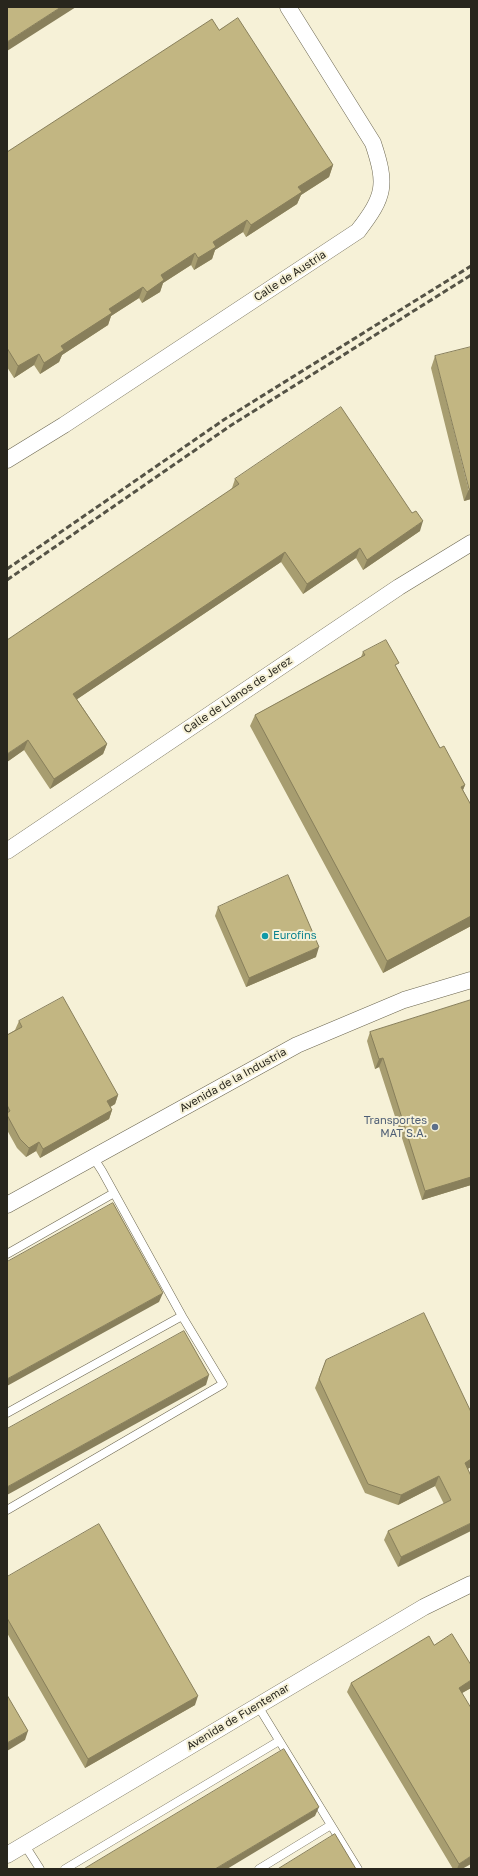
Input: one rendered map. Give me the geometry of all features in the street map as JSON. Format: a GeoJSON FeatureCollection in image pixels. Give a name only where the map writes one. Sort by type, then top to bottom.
{"type":"FeatureCollection","features":[{"type":"Feature","properties":{"kind":"street","name":"Calle de Austria"},"geometry":{"type":"LineString","coordinates":[[7,459],[64,425],[358,231],[373,211],[382,192],[381,166],[373,143],[288,7]]}},
{"type":"Feature","properties":{"kind":"street","name":"Calle de Llanos de Jerez"},"geometry":{"type":"LineString","coordinates":[[7,851],[400,587],[471,543]]}},
{"type":"Feature","properties":{"kind":"street","name":"Avenida de la Industria"},"geometry":{"type":"LineString","coordinates":[[7,1205],[297,1045],[404,1000],[471,980]]}},
{"type":"Feature","properties":{"kind":"street","name":"Avenida de Fuentemar"},"geometry":{"type":"LineString","coordinates":[[7,1855],[424,1607],[471,1584]]}},
{"type":"Feature","properties":{"kind":"lane"},"geometry":{"type":"LineString","coordinates":[[7,1510],[223,1384],[182,1316],[93,1157]]}},
{"type":"Feature","properties":{"kind":"lane"},"geometry":{"type":"LineString","coordinates":[[7,1254],[114,1193]]}},
{"type":"Feature","properties":{"kind":"lane"},"geometry":{"type":"LineString","coordinates":[[7,1412],[182,1316]]}},
{"type":"Feature","properties":{"kind":"lane"},"geometry":{"type":"LineString","coordinates":[[258,1706],[358,1869]]}},
{"type":"Feature","properties":{"kind":"lane"},"geometry":{"type":"LineString","coordinates":[[65,1869],[279,1741]]}},
{"type":"Feature","properties":{"kind":"lane"},"geometry":{"type":"LineString","coordinates":[[259,1869],[330,1825]]}},
{"type":"Feature","properties":{"kind":"lane"},"geometry":{"type":"LineString","coordinates":[[24,1844],[40,1869]]}},
{"type":"Feature","properties":{"kind":"building"},"geometry":{"type":"Polygon","coordinates":[[[7,7],[61,7],[7,42],[7,7]]]}},
{"type":"Feature","properties":{"kind":"building"},"geometry":{"type":"Polygon","coordinates":[[[238,18],[333,165],[298,187],[302,192],[251,225],[247,220],[213,242],[216,247],[198,258],[195,253],[161,275],[164,280],[147,292],[143,287],[109,309],[112,313],[61,346],[64,350],[44,363],[39,354],[18,366],[7,348],[7,152],[212,19],[219,30],[238,18]]]}},
{"type":"Feature","properties":{"kind":"building"},"geometry":{"type":"Polygon","coordinates":[[[471,347],[471,489],[469,489],[435,356],[471,347]]]}},
{"type":"Feature","properties":{"kind":"building"},"geometry":{"type":"Polygon","coordinates":[[[341,407],[412,513],[416,511],[423,521],[367,560],[360,548],[307,584],[285,552],[73,694],[107,744],[54,779],[28,740],[7,754],[7,640],[239,484],[235,479],[341,407]]]}},
{"type":"Feature","properties":{"kind":"building"},"geometry":{"type":"Polygon","coordinates":[[[386,640],[399,663],[395,665],[440,748],[444,746],[465,785],[461,787],[471,805],[471,916],[387,961],[255,715],[365,655],[363,652],[386,640]]]}},
{"type":"Feature","properties":{"kind":"building","name":"Eurofins"},"geometry":{"type":"Polygon","coordinates":[[[288,875],[319,947],[249,978],[218,907],[288,875]]]}},
{"type":"Feature","properties":{"kind":"building"},"geometry":{"type":"Polygon","coordinates":[[[63,997],[118,1095],[107,1101],[112,1110],[43,1149],[39,1142],[29,1148],[20,1139],[7,1115],[10,1111],[7,1105],[7,1035],[22,1027],[19,1021],[63,997]]]}},
{"type":"Feature","properties":{"kind":"building","name":"Transportes MAT S.A."},"geometry":{"type":"Polygon","coordinates":[[[471,1000],[471,1177],[425,1191],[383,1058],[379,1059],[370,1032],[471,1000]]]}},
{"type":"Feature","properties":{"kind":"building"},"geometry":{"type":"Polygon","coordinates":[[[113,1203],[163,1293],[7,1379],[7,1262],[113,1203]]]}},
{"type":"Feature","properties":{"kind":"building"},"geometry":{"type":"Polygon","coordinates":[[[424,1313],[471,1412],[471,1459],[465,1463],[471,1476],[471,1523],[401,1557],[388,1531],[451,1500],[439,1476],[401,1495],[368,1484],[319,1379],[326,1360],[424,1313]]]}},
{"type":"Feature","properties":{"kind":"building"},"geometry":{"type":"Polygon","coordinates":[[[184,1331],[209,1375],[7,1487],[7,1429],[184,1331]]]}},
{"type":"Feature","properties":{"kind":"building"},"geometry":{"type":"Polygon","coordinates":[[[99,1524],[198,1696],[88,1759],[7,1618],[7,1577],[99,1524]]]}},
{"type":"Feature","properties":{"kind":"building"},"geometry":{"type":"Polygon","coordinates":[[[452,1634],[471,1665],[471,1680],[459,1688],[471,1708],[471,1856],[459,1864],[351,1683],[429,1636],[434,1645],[452,1634]]]}},
{"type":"Feature","properties":{"kind":"building"},"geometry":{"type":"Polygon","coordinates":[[[7,1695],[28,1731],[7,1743],[7,1695]]]}},
{"type":"Feature","properties":{"kind":"building"},"geometry":{"type":"Polygon","coordinates":[[[284,1749],[319,1807],[215,1869],[84,1869],[284,1749]]]}},
{"type":"Feature","properties":{"kind":"building"},"geometry":{"type":"Polygon","coordinates":[[[335,1834],[356,1869],[278,1869],[335,1834]]]}},
{"type":"Feature","properties":{"kind":"railway"},"geometry":{"type":"LineString","coordinates":[[7,569],[225,419],[471,266]]}},
{"type":"Feature","properties":{"kind":"railway"},"geometry":{"type":"LineString","coordinates":[[7,580],[230,426],[471,275]]}},
{"type":"Feature","properties":{"kind":"place","name":"Eurofins"},"geometry":{"type":"Point","coordinates":[265,936]}},
{"type":"Feature","properties":{"kind":"place","name":"Transportes MAT S.A."},"geometry":{"type":"Point","coordinates":[435,1127]}}]}
